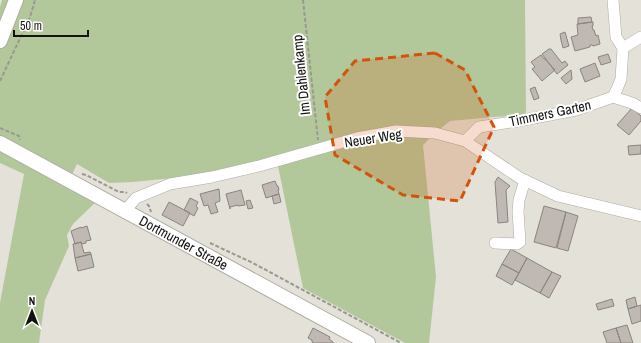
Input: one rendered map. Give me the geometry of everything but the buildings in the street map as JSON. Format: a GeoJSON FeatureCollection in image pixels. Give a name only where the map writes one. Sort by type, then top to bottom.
{"type":"FeatureCollection","features":[{"type":"Feature","properties":{"kind":"main road"},"geometry":{"type":"LineString","coordinates":[[0,41],[16,0]]}},
{"type":"Feature","properties":{"kind":"main road","name":"Dortmunder Straße"},"geometry":{"type":"LineString","coordinates":[[0,143],[21,149],[73,176],[125,211],[368,343]]}},
{"type":"Feature","properties":{"kind":"street"},"geometry":{"type":"LineString","coordinates":[[613,0],[616,37],[623,48],[621,79],[618,90],[613,97],[632,103],[641,108]]}},
{"type":"Feature","properties":{"kind":"street"},"geometry":{"type":"LineString","coordinates":[[623,48],[641,37]]}},
{"type":"Feature","properties":{"kind":"street","name":"Timmers Garten"},"geometry":{"type":"LineString","coordinates":[[465,141],[479,127],[576,110],[613,97]]}},
{"type":"Feature","properties":{"kind":"street","name":"Neuer Weg"},"geometry":{"type":"LineString","coordinates":[[125,211],[136,198],[170,184],[252,168],[357,138],[396,131],[435,133],[465,141],[520,178],[558,196],[641,216]]}},
{"type":"Feature","properties":{"kind":"street"},"geometry":{"type":"LineString","coordinates":[[495,243],[517,244],[520,242],[518,211],[525,180]]}},
{"type":"Feature","properties":{"kind":"path"},"geometry":{"type":"LineString","coordinates":[[0,80],[30,17],[35,0]]}},
{"type":"Feature","properties":{"kind":"path","name":"Im Dahlenkamp"},"geometry":{"type":"LineString","coordinates":[[303,0],[318,149]]}},
{"type":"Feature","properties":{"kind":"path"},"geometry":{"type":"LineString","coordinates":[[0,128],[19,136],[21,149]]}},
{"type":"Feature","properties":{"kind":"path"},"geometry":{"type":"LineString","coordinates":[[73,176],[86,175],[119,192],[125,192],[149,206],[152,213]]}},
{"type":"Feature","properties":{"kind":"path"},"geometry":{"type":"LineString","coordinates":[[206,241],[253,263],[401,343]]}},
{"type":"Feature","properties":{"kind":"highlighted area"},"geometry":{"type":"Polygon","coordinates":[[[435,53],[465,70],[494,127],[460,201],[403,195],[335,155],[325,97],[355,61],[435,53]]]}},
{"type":"Feature","properties":{"kind":"green space"},"geometry":{"type":"Polygon","coordinates":[[[2,0],[525,0],[526,115],[450,121],[423,145],[436,277],[429,343],[405,343],[303,288],[277,161],[212,177],[109,183],[77,164],[69,181],[100,198],[73,224],[67,235],[69,246],[45,300],[39,343],[0,343],[0,303],[24,174],[0,163],[0,7],[2,0]]]}}]}
